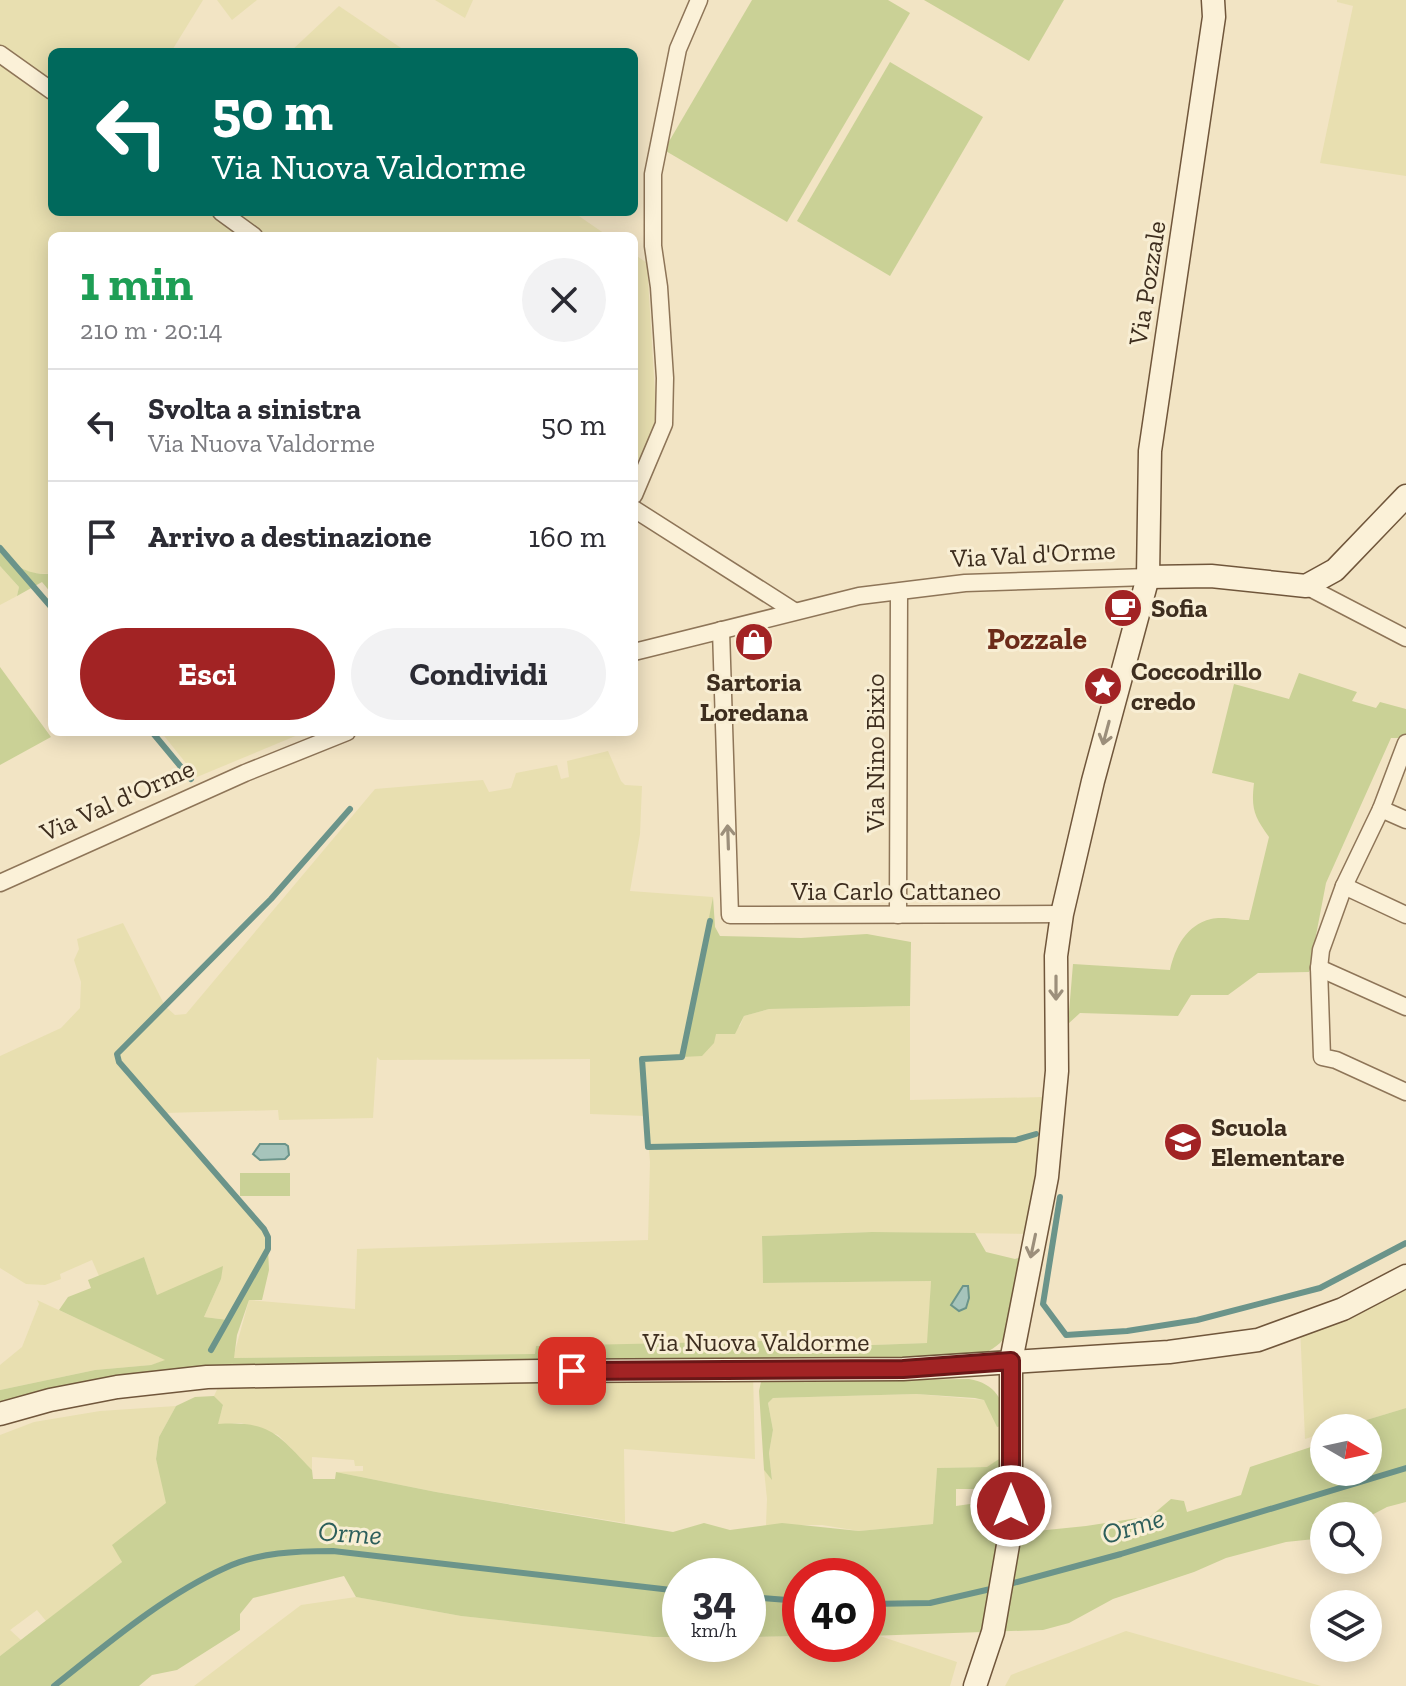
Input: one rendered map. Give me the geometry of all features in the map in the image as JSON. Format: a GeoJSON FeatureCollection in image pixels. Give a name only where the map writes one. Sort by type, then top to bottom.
{"type":"FeatureCollection","features":[{"type":"Feature","properties":{"kind":"street"},"geometry":{"type":"LineString","coordinates":[[638,486],[664,424],[663,348],[653,246],[653,174],[678,49],[699,0]]}},
{"type":"Feature","properties":{"kind":"street","name":"Via Pozzale"},"geometry":{"type":"LineString","coordinates":[[975,1686],[993,1632],[1008,1545],[1011,1361],[1047,1177],[1057,1071],[1056,956],[1062,914],[1093,781],[1148,577],[1150,451],[1214,17],[1213,0]]}},
{"type":"Feature","properties":{"kind":"street"},"geometry":{"type":"LineString","coordinates":[[0,54],[48,88]]}},
{"type":"Feature","properties":{"kind":"street"},"geometry":{"type":"LineString","coordinates":[[226,216],[248,232]]}},
{"type":"Feature","properties":{"kind":"street"},"geometry":{"type":"LineString","coordinates":[[1306,586],[1335,570],[1406,496]]}},
{"type":"Feature","properties":{"kind":"street"},"geometry":{"type":"LineString","coordinates":[[638,512],[794,611]]}},
{"type":"Feature","properties":{"kind":"street","name":"Via Val d'Orme"},"geometry":{"type":"LineString","coordinates":[[638,651],[859,596],[965,583],[1211,576],[1306,586]]}},
{"type":"Feature","properties":{"kind":"street"},"geometry":{"type":"LineString","coordinates":[[1306,586],[1406,638]]}},
{"type":"Feature","properties":{"kind":"street","name":"Via Nino Bixio"},"geometry":{"type":"LineString","coordinates":[[898,915],[899,592]]}},
{"type":"Feature","properties":{"kind":"street","name":"Via Carlo Cattaneo"},"geometry":{"type":"LineString","coordinates":[[721,630],[730,915],[1062,914]]}},
{"type":"Feature","properties":{"kind":"street","name":"Via Val d'Orme"},"geometry":{"type":"LineString","coordinates":[[0,883],[337,736]]}},
{"type":"Feature","properties":{"kind":"street"},"geometry":{"type":"LineString","coordinates":[[1406,743],[1381,809],[1344,886],[1321,950],[1319,968],[1322,1057],[1336,1060],[1406,1092]]}},
{"type":"Feature","properties":{"kind":"street"},"geometry":{"type":"LineString","coordinates":[[1381,809],[1406,820]]}},
{"type":"Feature","properties":{"kind":"street"},"geometry":{"type":"LineString","coordinates":[[1344,886],[1406,915]]}},
{"type":"Feature","properties":{"kind":"street"},"geometry":{"type":"LineString","coordinates":[[1319,968],[1406,1007]]}},
{"type":"Feature","properties":{"kind":"street","name":"Via Nuova Valdorme"},"geometry":{"type":"LineString","coordinates":[[0,1414],[117,1387],[207,1377],[903,1369],[1100,1358],[1258,1340],[1343,1309],[1406,1276]]}},
{"type":"Feature","properties":{"kind":"shaded area"},"geometry":{"type":"Polygon","coordinates":[[[0,0],[203,0],[173,48],[48,48],[48,79],[0,46],[0,0]]]}},
{"type":"Feature","properties":{"kind":"shaded area"},"geometry":{"type":"Polygon","coordinates":[[[217,0],[257,0],[232,20],[217,0]]]}},
{"type":"Feature","properties":{"kind":"shaded area"},"geometry":{"type":"Polygon","coordinates":[[[435,0],[473,0],[465,18],[435,0]]]}},
{"type":"Feature","properties":{"kind":"shaded area"},"geometry":{"type":"Polygon","coordinates":[[[1337,0],[1406,0],[1406,176],[1320,163],[1353,6],[1337,0]]]}},
{"type":"Feature","properties":{"kind":"shaded area"},"geometry":{"type":"Polygon","coordinates":[[[339,6],[401,48],[294,48],[339,6]]]}},
{"type":"Feature","properties":{"kind":"shaded area"},"geometry":{"type":"Polygon","coordinates":[[[0,55],[48,89],[48,216],[579,216],[602,232],[48,232],[48,574],[31,573],[11,563],[0,548],[0,55]]]}},
{"type":"Feature","properties":{"kind":"shaded area"},"geometry":{"type":"Polygon","coordinates":[[[638,257],[647,263],[657,426],[638,466],[638,257]]]}},
{"type":"Feature","properties":{"kind":"shaded area"},"geometry":{"type":"Polygon","coordinates":[[[0,566],[19,587],[17,596],[0,605],[0,566]]]}},
{"type":"Feature","properties":{"kind":"shaded area"},"geometry":{"type":"Polygon","coordinates":[[[164,736],[295,736],[197,777],[164,736]]]}},
{"type":"Feature","properties":{"kind":"shaded area"},"geometry":{"type":"Polygon","coordinates":[[[608,751],[621,781],[625,785],[642,786],[640,834],[630,891],[713,897],[710,921],[716,1034],[740,1026],[744,1016],[769,1009],[910,1006],[910,1100],[1044,1097],[1042,1162],[1029,1234],[872,1232],[762,1236],[763,1283],[931,1281],[928,1343],[765,1349],[765,1341],[536,1347],[536,1354],[233,1358],[249,1300],[355,1309],[357,1249],[648,1240],[650,1162],[646,1116],[590,1114],[590,1059],[380,1060],[377,1057],[373,1118],[279,1120],[278,1110],[164,1113],[268,1237],[268,1249],[228,1320],[204,1317],[221,1279],[157,1295],[144,1257],[99,1276],[92,1260],[60,1274],[61,1279],[45,1285],[26,1284],[0,1268],[0,1056],[61,1028],[80,1008],[81,982],[74,960],[79,949],[77,939],[123,923],[165,1006],[175,1015],[186,1014],[375,789],[483,780],[489,792],[511,788],[516,773],[557,765],[561,779],[569,777],[567,761],[608,751]]]}},
{"type":"Feature","properties":{"kind":"shaded area"},"geometry":{"type":"Polygon","coordinates":[[[1406,1276],[1406,1408],[1382,1415],[1310,1414],[1310,1437],[1305,1439],[1300,1326],[1406,1276]]]}},
{"type":"Feature","properties":{"kind":"shaded area"},"geometry":{"type":"Polygon","coordinates":[[[37,1300],[167,1360],[151,1365],[95,1370],[0,1390],[0,1365],[22,1347],[39,1304],[37,1300]]]}},
{"type":"Feature","properties":{"kind":"shaded area"},"geometry":{"type":"Polygon","coordinates":[[[753,1371],[755,1459],[624,1449],[625,1523],[336,1472],[363,1471],[363,1466],[355,1466],[354,1460],[312,1457],[312,1470],[278,1435],[241,1423],[217,1425],[223,1406],[214,1396],[223,1377],[753,1371]]]}},
{"type":"Feature","properties":{"kind":"shaded area"},"geometry":{"type":"Polygon","coordinates":[[[916,1394],[984,1400],[1002,1426],[999,1459],[988,1467],[937,1468],[933,1524],[859,1531],[822,1525],[766,1525],[764,1470],[772,1479],[769,1453],[773,1430],[768,1403],[773,1398],[916,1394]]]}},
{"type":"Feature","properties":{"kind":"shaded area"},"geometry":{"type":"Polygon","coordinates":[[[176,1406],[159,1437],[156,1459],[167,1503],[113,1545],[122,1562],[46,1621],[37,1610],[10,1630],[21,1640],[0,1656],[0,1435],[34,1422],[100,1411],[176,1406]]]}},
{"type":"Feature","properties":{"kind":"shaded area"},"geometry":{"type":"Polygon","coordinates":[[[356,1597],[461,1616],[662,1637],[662,1662],[766,1662],[766,1637],[782,1636],[782,1662],[886,1662],[886,1638],[957,1662],[950,1686],[194,1686],[301,1605],[356,1597]]]}},
{"type":"Feature","properties":{"kind":"shaded area"},"geometry":{"type":"Polygon","coordinates":[[[1126,1631],[1321,1686],[1005,1686],[1011,1675],[1126,1631]]]}},
{"type":"Feature","properties":{"kind":"green space"},"geometry":{"type":"Polygon","coordinates":[[[752,0],[888,0],[910,13],[787,222],[664,150],[752,0]]]}},
{"type":"Feature","properties":{"kind":"green space"},"geometry":{"type":"Polygon","coordinates":[[[924,0],[1064,0],[1029,61],[924,0]]]}},
{"type":"Feature","properties":{"kind":"green space"},"geometry":{"type":"Polygon","coordinates":[[[890,62],[983,117],[890,276],[797,221],[890,62]]]}},
{"type":"Feature","properties":{"kind":"green space"},"geometry":{"type":"Polygon","coordinates":[[[0,548],[22,568],[48,574],[48,589],[42,582],[17,596],[19,587],[0,566],[0,548]]]}},
{"type":"Feature","properties":{"kind":"green space"},"geometry":{"type":"Polygon","coordinates":[[[0,667],[51,737],[0,765],[0,667]]]}},
{"type":"Feature","properties":{"kind":"green space"},"geometry":{"type":"Polygon","coordinates":[[[1299,673],[1357,692],[1352,701],[1376,708],[1380,702],[1406,709],[1406,735],[1391,738],[1326,883],[1309,972],[1258,973],[1228,995],[1191,995],[1178,1016],[1080,1013],[1068,1024],[1073,964],[1170,970],[1179,946],[1195,926],[1215,918],[1249,920],[1269,837],[1255,812],[1254,783],[1212,773],[1234,684],[1289,699],[1299,673]]]}},
{"type":"Feature","properties":{"kind":"green space"},"geometry":{"type":"Polygon","coordinates":[[[713,897],[715,927],[720,936],[801,938],[867,934],[911,942],[910,1006],[769,1009],[744,1016],[735,1034],[716,1034],[714,1043],[702,1056],[682,1057],[713,897]]]}},
{"type":"Feature","properties":{"kind":"green space"},"geometry":{"type":"Polygon","coordinates":[[[240,1173],[290,1173],[290,1196],[240,1196],[240,1173]]]}},
{"type":"Feature","properties":{"kind":"green space"},"geometry":{"type":"Polygon","coordinates":[[[872,1232],[975,1233],[986,1252],[1015,1259],[1031,1254],[1020,1302],[1006,1336],[985,1353],[928,1368],[207,1377],[0,1414],[0,1390],[95,1370],[151,1365],[165,1360],[59,1310],[68,1297],[91,1288],[88,1280],[144,1257],[157,1295],[223,1266],[221,1279],[204,1317],[228,1320],[268,1249],[269,1270],[262,1300],[249,1300],[237,1335],[234,1358],[535,1354],[536,1346],[765,1341],[765,1349],[927,1343],[931,1281],[763,1283],[762,1236],[872,1232]]]}},
{"type":"Feature","properties":{"kind":"green space"},"geometry":{"type":"Polygon","coordinates":[[[969,1379],[986,1385],[997,1394],[1005,1425],[997,1427],[984,1400],[975,1398],[916,1394],[773,1398],[768,1403],[773,1430],[769,1453],[772,1480],[764,1470],[761,1382],[969,1379]]]}},
{"type":"Feature","properties":{"kind":"green space"},"geometry":{"type":"Polygon","coordinates":[[[214,1396],[223,1405],[218,1424],[250,1425],[272,1432],[312,1470],[313,1479],[335,1479],[336,1472],[673,1532],[704,1523],[730,1530],[782,1523],[859,1531],[933,1524],[937,1468],[987,1467],[999,1459],[1004,1475],[996,1549],[1009,1530],[1027,1532],[1151,1516],[1171,1499],[1184,1501],[1187,1512],[1241,1495],[1250,1467],[1310,1447],[1310,1486],[1382,1486],[1382,1415],[1406,1408],[1406,1502],[1382,1510],[1382,1502],[1310,1502],[1310,1539],[1286,1542],[1226,1558],[1113,1599],[1069,1623],[1043,1630],[886,1635],[886,1558],[782,1558],[782,1636],[766,1637],[766,1558],[662,1558],[662,1637],[461,1616],[356,1597],[344,1576],[253,1598],[240,1614],[240,1630],[177,1670],[152,1675],[139,1686],[0,1686],[0,1656],[122,1562],[112,1545],[166,1503],[156,1459],[159,1437],[176,1406],[195,1397],[214,1396]],[[956,1489],[956,1506],[977,1503],[977,1489],[956,1489]]]}},
{"type":"Feature","properties":{"kind":"water"},"geometry":{"type":"Polygon","coordinates":[[[260,1144],[285,1144],[289,1155],[285,1159],[260,1160],[253,1154],[260,1144]]]}},
{"type":"Feature","properties":{"kind":"water"},"geometry":{"type":"Polygon","coordinates":[[[963,1286],[968,1286],[969,1298],[966,1308],[959,1311],[951,1305],[963,1286]]]}},
{"type":"Feature","properties":{"kind":"waterway"},"geometry":{"type":"LineString","coordinates":[[0,548],[48,603]]}},
{"type":"Feature","properties":{"kind":"waterway"},"geometry":{"type":"LineString","coordinates":[[155,736],[191,779]]}},
{"type":"Feature","properties":{"kind":"waterway"},"geometry":{"type":"LineString","coordinates":[[211,1350],[268,1249],[268,1237],[119,1062],[117,1054],[271,899],[350,809]]}},
{"type":"Feature","properties":{"kind":"waterway"},"geometry":{"type":"LineString","coordinates":[[710,921],[682,1057],[642,1059],[648,1147],[1016,1140],[1036,1134]]}},
{"type":"Feature","properties":{"kind":"waterway"},"geometry":{"type":"LineString","coordinates":[[1060,1197],[1043,1304],[1066,1335],[1127,1331],[1197,1320],[1320,1288],[1406,1243]]}},
{"type":"Feature","properties":{"kind":"waterway","name":"Orme"},"geometry":{"type":"LineString","coordinates":[[1006,1585],[1121,1554],[1406,1468]]}},
{"type":"Feature","properties":{"kind":"waterway","name":"Orme"},"geometry":{"type":"LineString","coordinates":[[54,1686],[180,1592],[225,1568],[264,1556],[333,1551],[662,1589]]}},
{"type":"Feature","properties":{"kind":"waterway","name":"Orme"},"geometry":{"type":"LineString","coordinates":[[886,1604],[930,1603],[995,1588]]}},
{"type":"Feature","properties":{"kind":"waterway","name":"Orme"},"geometry":{"type":"LineString","coordinates":[[766,1598],[782,1600]]}},
{"type":"Feature","properties":{"kind":"place","name":"Sofia"},"geometry":{"type":"Point","coordinates":[1123,608]}},
{"type":"Feature","properties":{"kind":"place","name":"Sartoria Loredana"},"geometry":{"type":"Point","coordinates":[754,642]}},
{"type":"Feature","properties":{"kind":"place","name":"Coccodrillo credo"},"geometry":{"type":"Point","coordinates":[1103,686]}},
{"type":"Feature","properties":{"kind":"place","name":"Scuola Elementare"},"geometry":{"type":"Point","coordinates":[1183,1142]}},
{"type":"Feature","properties":{"kind":"district","name":"Pozzale"},"geometry":{"type":"Point","coordinates":[1037,639]}},
{"type":"Feature","properties":{"kind":"route"},"geometry":{"type":"LineString","coordinates":[[572,1371],[903,1369],[1011,1361],[1011,1506]]}}]}
